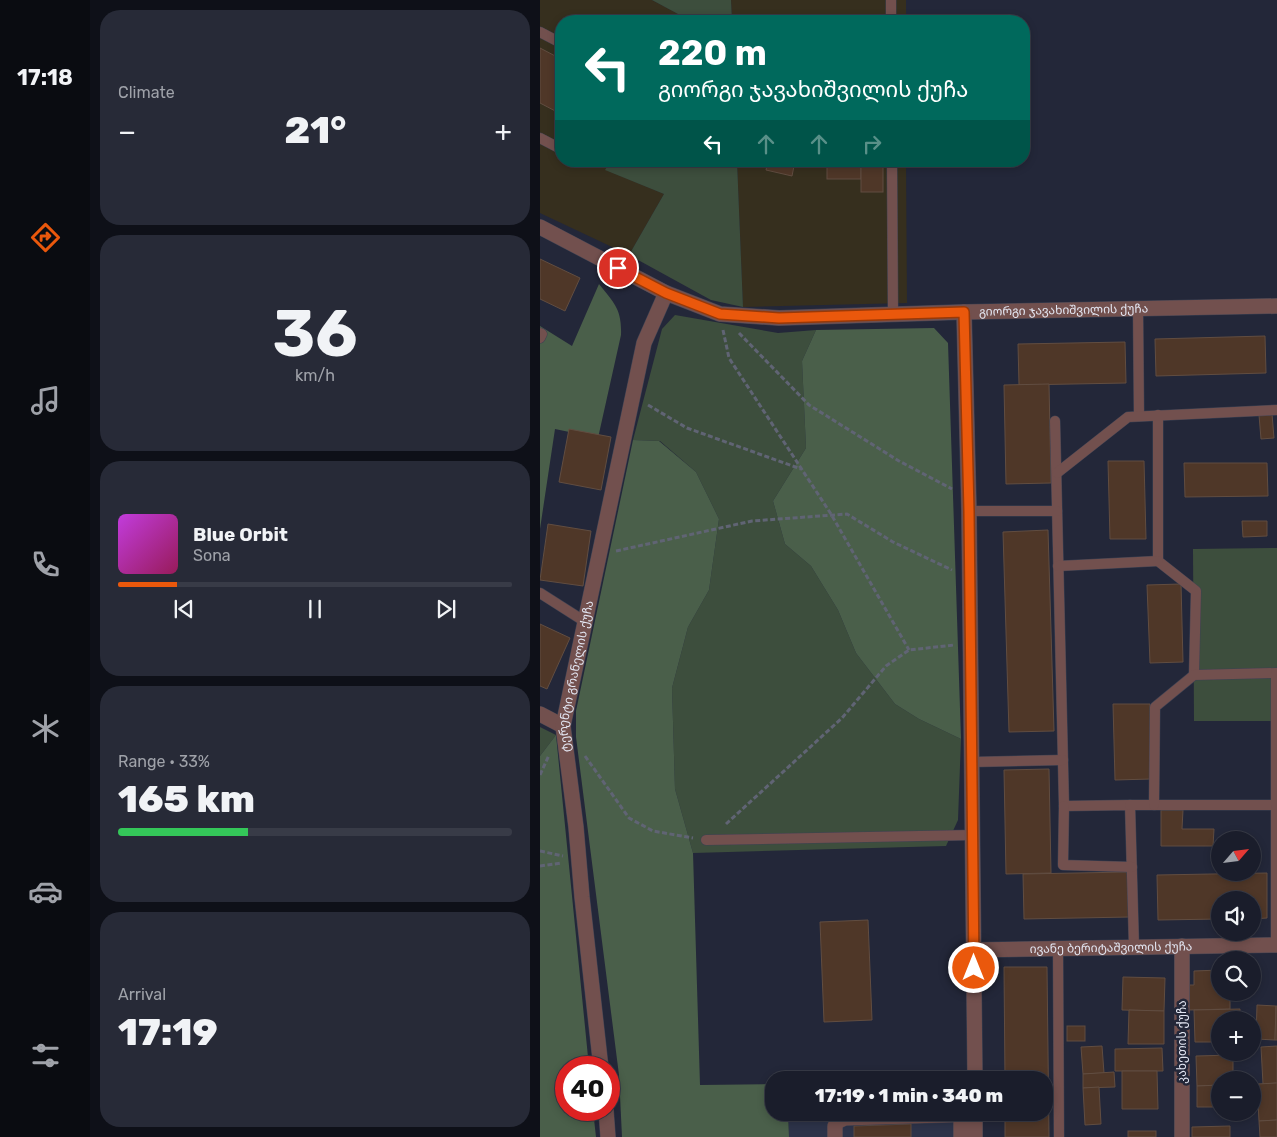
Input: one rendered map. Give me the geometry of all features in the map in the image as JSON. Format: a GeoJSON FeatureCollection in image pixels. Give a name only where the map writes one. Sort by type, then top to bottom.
{"type":"FeatureCollection","features":[{"type":"Feature","properties":{"kind":"street","name":"გიორგი ჯავახიშვილის ქუჩა"},"geometry":{"type":"LineString","coordinates":[[540,227],[666,293],[720,314],[779,318],[964,312],[1277,306]]}},
{"type":"Feature","properties":{"kind":"street","name":"ტერენტი გრანელის ქუჩა"},"geometry":{"type":"LineString","coordinates":[[600,1056],[576,827],[563,726],[644,343],[666,293]]}},
{"type":"Feature","properties":{"kind":"street"},"geometry":{"type":"LineString","coordinates":[[964,312],[971,643],[975,1071]]}},
{"type":"Feature","properties":{"kind":"street"},"geometry":{"type":"LineString","coordinates":[[540,714],[563,726]]}},
{"type":"Feature","properties":{"kind":"street","name":"ივანე ბერიტაშვილის ქუჩა"},"geometry":{"type":"LineString","coordinates":[[974,950],[1277,945]]}},
{"type":"Feature","properties":{"kind":"street","name":"კახეთის ქუჩა"},"geometry":{"type":"LineString","coordinates":[[1182,946],[1182,1137]]}},
{"type":"Feature","properties":{"kind":"street"},"geometry":{"type":"LineString","coordinates":[[607,1121],[608,1137]]}},
{"type":"Feature","properties":{"kind":"street"},"geometry":{"type":"LineString","coordinates":[[835,1137],[835,1126],[838,1121]]}},
{"type":"Feature","properties":{"kind":"street"},"geometry":{"type":"LineString","coordinates":[[961,1137],[967,1121]]}},
{"type":"Feature","properties":{"kind":"street"},"geometry":{"type":"LineString","coordinates":[[972,1121],[976,1137]]}},
{"type":"Feature","properties":{"kind":"lane"},"geometry":{"type":"LineString","coordinates":[[891,0],[891,15]]}},
{"type":"Feature","properties":{"kind":"lane"},"geometry":{"type":"LineString","coordinates":[[540,32],[555,40]]}},
{"type":"Feature","properties":{"kind":"lane"},"geometry":{"type":"LineString","coordinates":[[540,138],[555,146]]}},
{"type":"Feature","properties":{"kind":"lane"},"geometry":{"type":"LineString","coordinates":[[892,167],[892,314]]}},
{"type":"Feature","properties":{"kind":"lane"},"geometry":{"type":"LineString","coordinates":[[1138,308],[1139,416]]}},
{"type":"Feature","properties":{"kind":"lane"},"geometry":{"type":"LineString","coordinates":[[540,334],[542,334],[540,338]]}},
{"type":"Feature","properties":{"kind":"lane"},"geometry":{"type":"LineString","coordinates":[[1057,473],[1128,417],[1277,410]]}},
{"type":"Feature","properties":{"kind":"lane"},"geometry":{"type":"LineString","coordinates":[[1158,415],[1158,561]]}},
{"type":"Feature","properties":{"kind":"lane"},"geometry":{"type":"LineString","coordinates":[[1055,421],[1064,806],[1062,865],[1132,867]]}},
{"type":"Feature","properties":{"kind":"lane"},"geometry":{"type":"LineString","coordinates":[[969,505],[1057,512]]}},
{"type":"Feature","properties":{"kind":"lane"},"geometry":{"type":"LineString","coordinates":[[1058,566],[1158,561],[1196,590],[1194,675]]}},
{"type":"Feature","properties":{"kind":"lane"},"geometry":{"type":"LineString","coordinates":[[540,593],[584,621]]}},
{"type":"Feature","properties":{"kind":"lane"},"geometry":{"type":"LineString","coordinates":[[1154,805],[1155,707],[1194,675],[1276,673],[1277,945]]}},
{"type":"Feature","properties":{"kind":"lane"},"geometry":{"type":"LineString","coordinates":[[972,762],[1063,760]]}},
{"type":"Feature","properties":{"kind":"lane"},"geometry":{"type":"LineString","coordinates":[[1064,806],[1276,804]]}},
{"type":"Feature","properties":{"kind":"lane"},"geometry":{"type":"LineString","coordinates":[[1130,805],[1134,947]]}},
{"type":"Feature","properties":{"kind":"lane"},"geometry":{"type":"LineString","coordinates":[[706,840],[973,835]]}},
{"type":"Feature","properties":{"kind":"lane"},"geometry":{"type":"LineString","coordinates":[[1058,948],[1059,1137]]}},
{"type":"Feature","properties":{"kind":"path"},"geometry":{"type":"LineString","coordinates":[[720,314],[729,358],[831,514],[909,650]]}},
{"type":"Feature","properties":{"kind":"path"},"geometry":{"type":"LineString","coordinates":[[720,314],[809,406],[969,505]]}},
{"type":"Feature","properties":{"kind":"path"},"geometry":{"type":"LineString","coordinates":[[632,395],[687,428],[802,469]]}},
{"type":"Feature","properties":{"kind":"path"},"geometry":{"type":"LineString","coordinates":[[598,555],[752,521],[847,514],[893,542],[970,578]]}},
{"type":"Feature","properties":{"kind":"path"},"geometry":{"type":"LineString","coordinates":[[580,749],[629,818],[653,831],[706,840],[738,814],[842,718],[886,666],[909,650],[971,643]]}},
{"type":"Feature","properties":{"kind":"shaded area"},"geometry":{"type":"Polygon","coordinates":[[[540,0],[652,0],[680,15],[555,15],[555,167],[608,167],[606,170],[664,194],[629,255],[540,213],[540,0]]]}},
{"type":"Feature","properties":{"kind":"shaded area"},"geometry":{"type":"Polygon","coordinates":[[[731,0],[906,0],[906,15],[732,15],[731,0]]]}},
{"type":"Feature","properties":{"kind":"shaded area"},"geometry":{"type":"Polygon","coordinates":[[[737,167],[906,167],[907,303],[743,307],[737,167]]]}},
{"type":"Feature","properties":{"kind":"shaded area"},"geometry":{"type":"Polygon","coordinates":[[[788,1121],[956,1121],[957,1137],[789,1137],[788,1121]]]}},
{"type":"Feature","properties":{"kind":"green space"},"geometry":{"type":"Polygon","coordinates":[[[652,0],[731,0],[732,15],[680,15],[652,0]]]}},
{"type":"Feature","properties":{"kind":"green space"},"geometry":{"type":"Polygon","coordinates":[[[607,167],[737,167],[743,307],[711,300],[629,255],[664,194],[605,170],[607,167]]]}},
{"type":"Feature","properties":{"kind":"green space"},"geometry":{"type":"Polygon","coordinates":[[[599,284],[616,307],[620,319],[621,335],[598,438],[555,429],[540,529],[540,326],[572,346],[599,284]]]}},
{"type":"Feature","properties":{"kind":"green space"},"geometry":{"type":"Polygon","coordinates":[[[675,315],[778,333],[816,330],[802,361],[806,448],[773,501],[785,544],[811,566],[838,610],[856,653],[895,704],[919,719],[961,739],[958,820],[946,846],[693,853],[675,789],[672,688],[688,627],[709,590],[719,519],[696,472],[660,441],[633,440],[662,329],[675,315]]]}},
{"type":"Feature","properties":{"kind":"green space"},"geometry":{"type":"Polygon","coordinates":[[[934,328],[948,343],[961,739],[919,719],[895,704],[856,653],[838,610],[811,566],[785,544],[773,501],[806,448],[802,361],[816,330],[934,328]]]}},
{"type":"Feature","properties":{"kind":"green space"},"geometry":{"type":"Polygon","coordinates":[[[633,440],[659,441],[696,472],[719,519],[709,590],[688,627],[672,688],[675,789],[693,853],[700,1085],[765,1084],[765,1121],[788,1121],[789,1137],[622,1137],[620,1056],[617,1056],[576,737],[576,711],[633,440]]]}},
{"type":"Feature","properties":{"kind":"green space"},"geometry":{"type":"Polygon","coordinates":[[[1277,548],[1277,721],[1194,721],[1193,549],[1277,548]]]}},
{"type":"Feature","properties":{"kind":"green space"},"geometry":{"type":"Polygon","coordinates":[[[540,727],[556,735],[540,756],[540,727]]]}},
{"type":"Feature","properties":{"kind":"green space"},"geometry":{"type":"Polygon","coordinates":[[[556,735],[588,1056],[555,1056],[555,1121],[594,1121],[596,1137],[540,1137],[540,756],[556,735]]]}},
{"type":"Feature","properties":{"kind":"building"},"geometry":{"type":"Polygon","coordinates":[[[540,48],[555,56],[555,111],[540,103],[540,48]]]}},
{"type":"Feature","properties":{"kind":"building"},"geometry":{"type":"Polygon","coordinates":[[[767,167],[794,167],[792,176],[766,170],[767,167]]]}},
{"type":"Feature","properties":{"kind":"building"},"geometry":{"type":"Polygon","coordinates":[[[827,167],[861,167],[861,179],[827,179],[827,167]]]}},
{"type":"Feature","properties":{"kind":"building"},"geometry":{"type":"Polygon","coordinates":[[[861,167],[883,167],[883,192],[861,192],[861,167]]]}},
{"type":"Feature","properties":{"kind":"building"},"geometry":{"type":"Polygon","coordinates":[[[540,259],[580,278],[565,311],[540,299],[540,259]]]}},
{"type":"Feature","properties":{"kind":"building"},"geometry":{"type":"Polygon","coordinates":[[[1265,336],[1266,373],[1156,376],[1155,339],[1265,336]]]}},
{"type":"Feature","properties":{"kind":"building"},"geometry":{"type":"Polygon","coordinates":[[[1125,342],[1126,383],[1019,385],[1018,344],[1125,342]]]}},
{"type":"Feature","properties":{"kind":"building"},"geometry":{"type":"Polygon","coordinates":[[[1049,384],[1051,483],[1006,484],[1004,385],[1049,384]]]}},
{"type":"Feature","properties":{"kind":"building"},"geometry":{"type":"Polygon","coordinates":[[[1272,414],[1274,438],[1261,439],[1259,415],[1272,414]]]}},
{"type":"Feature","properties":{"kind":"building"},"geometry":{"type":"Polygon","coordinates":[[[569,429],[611,437],[601,490],[559,482],[569,429]]]}},
{"type":"Feature","properties":{"kind":"building"},"geometry":{"type":"Polygon","coordinates":[[[1108,461],[1144,461],[1146,539],[1110,539],[1108,461]]]}},
{"type":"Feature","properties":{"kind":"building"},"geometry":{"type":"Polygon","coordinates":[[[1184,463],[1267,463],[1268,496],[1185,497],[1184,463]]]}},
{"type":"Feature","properties":{"kind":"building"},"geometry":{"type":"Polygon","coordinates":[[[1242,521],[1267,521],[1267,536],[1243,537],[1242,521]]]}},
{"type":"Feature","properties":{"kind":"building"},"geometry":{"type":"Polygon","coordinates":[[[548,524],[591,531],[583,586],[540,580],[548,524]]]}},
{"type":"Feature","properties":{"kind":"building"},"geometry":{"type":"Polygon","coordinates":[[[1048,530],[1054,731],[1009,732],[1003,532],[1048,530]]]}},
{"type":"Feature","properties":{"kind":"building"},"geometry":{"type":"Polygon","coordinates":[[[1181,584],[1183,662],[1150,663],[1147,585],[1181,584]]]}},
{"type":"Feature","properties":{"kind":"building"},"geometry":{"type":"Polygon","coordinates":[[[540,624],[570,638],[547,689],[540,686],[540,624]]]}},
{"type":"Feature","properties":{"kind":"building"},"geometry":{"type":"Polygon","coordinates":[[[1113,704],[1150,704],[1151,779],[1115,780],[1113,704]]]}},
{"type":"Feature","properties":{"kind":"building"},"geometry":{"type":"Polygon","coordinates":[[[1049,769],[1051,873],[1006,874],[1004,770],[1049,769]]]}},
{"type":"Feature","properties":{"kind":"building"},"geometry":{"type":"Polygon","coordinates":[[[1161,810],[1183,810],[1182,829],[1214,829],[1214,831],[1211,831],[1211,846],[1161,846],[1161,810]]]}},
{"type":"Feature","properties":{"kind":"building"},"geometry":{"type":"Polygon","coordinates":[[[1129,872],[1130,917],[1024,919],[1023,874],[1129,872]]]}},
{"type":"Feature","properties":{"kind":"building"},"geometry":{"type":"Polygon","coordinates":[[[1261,873],[1267,873],[1267,918],[1261,918],[1261,891],[1211,891],[1211,919],[1158,920],[1157,875],[1211,874],[1211,881],[1261,881],[1261,873]]]}},
{"type":"Feature","properties":{"kind":"building"},"geometry":{"type":"Polygon","coordinates":[[[868,920],[872,1020],[824,1022],[820,922],[868,920]]]}},
{"type":"Feature","properties":{"kind":"building"},"geometry":{"type":"Polygon","coordinates":[[[1004,967],[1047,967],[1048,1071],[1005,1071],[1004,967]]]}},
{"type":"Feature","properties":{"kind":"building"},"geometry":{"type":"Polygon","coordinates":[[[1211,970],[1211,1001],[1230,1001],[1230,1009],[1189,1010],[1189,985],[1194,985],[1194,971],[1211,970]]]}},
{"type":"Feature","properties":{"kind":"building"},"geometry":{"type":"Polygon","coordinates":[[[1123,977],[1165,978],[1164,1011],[1122,1010],[1123,977]]]}},
{"type":"Feature","properties":{"kind":"building"},"geometry":{"type":"Polygon","coordinates":[[[1257,1005],[1276,1006],[1275,1040],[1261,1039],[1261,1011],[1257,1011],[1257,1005]]]}},
{"type":"Feature","properties":{"kind":"building"},"geometry":{"type":"Polygon","coordinates":[[[1276,1006],[1277,1040],[1275,1040],[1276,1006]]]}},
{"type":"Feature","properties":{"kind":"building"},"geometry":{"type":"Polygon","coordinates":[[[1240,1009],[1240,1011],[1211,1011],[1211,1042],[1195,1042],[1194,1010],[1240,1009]]]}},
{"type":"Feature","properties":{"kind":"building"},"geometry":{"type":"Polygon","coordinates":[[[1129,1010],[1164,1011],[1164,1044],[1128,1044],[1129,1010]]]}},
{"type":"Feature","properties":{"kind":"building"},"geometry":{"type":"Polygon","coordinates":[[[1067,1026],[1085,1026],[1085,1041],[1067,1041],[1067,1026]]]}},
{"type":"Feature","properties":{"kind":"building"},"geometry":{"type":"Polygon","coordinates":[[[1102,1046],[1104,1073],[1083,1074],[1081,1047],[1102,1046]]]}},
{"type":"Feature","properties":{"kind":"building"},"geometry":{"type":"Polygon","coordinates":[[[1277,1046],[1277,1083],[1263,1084],[1261,1047],[1277,1046]]]}},
{"type":"Feature","properties":{"kind":"building"},"geometry":{"type":"Polygon","coordinates":[[[1162,1048],[1163,1071],[1115,1071],[1115,1049],[1162,1048]]]}},
{"type":"Feature","properties":{"kind":"building"},"geometry":{"type":"Polygon","coordinates":[[[1196,1056],[1211,1056],[1211,1061],[1233,1061],[1233,1071],[1211,1071],[1211,1085],[1197,1086],[1196,1056]]]}},
{"type":"Feature","properties":{"kind":"building"},"geometry":{"type":"Polygon","coordinates":[[[1122,1071],[1157,1071],[1158,1109],[1122,1109],[1122,1071]]]}},
{"type":"Feature","properties":{"kind":"building"},"geometry":{"type":"Polygon","coordinates":[[[1114,1072],[1115,1087],[1083,1088],[1083,1074],[1114,1072]]]}},
{"type":"Feature","properties":{"kind":"building"},"geometry":{"type":"Polygon","coordinates":[[[1277,1083],[1277,1120],[1261,1121],[1261,1084],[1277,1083]]]}},
{"type":"Feature","properties":{"kind":"building"},"geometry":{"type":"Polygon","coordinates":[[[1211,1085],[1211,1107],[1197,1107],[1197,1086],[1211,1085]]]}},
{"type":"Feature","properties":{"kind":"building"},"geometry":{"type":"Polygon","coordinates":[[[1099,1087],[1101,1124],[1085,1125],[1083,1088],[1099,1087]]]}},
{"type":"Feature","properties":{"kind":"building"},"geometry":{"type":"Polygon","coordinates":[[[1277,1120],[1277,1137],[1260,1137],[1259,1121],[1277,1120]]]}},
{"type":"Feature","properties":{"kind":"building"},"geometry":{"type":"Polygon","coordinates":[[[1005,1121],[1049,1121],[1049,1137],[1005,1137],[1005,1121]]]}},
{"type":"Feature","properties":{"kind":"building"},"geometry":{"type":"Polygon","coordinates":[[[911,1124],[911,1137],[854,1137],[854,1126],[911,1124]]]}},
{"type":"Feature","properties":{"kind":"building"},"geometry":{"type":"Polygon","coordinates":[[[1230,1126],[1230,1137],[1192,1137],[1192,1127],[1230,1126]]]}},
{"type":"Feature","properties":{"kind":"building"},"geometry":{"type":"Polygon","coordinates":[[[1128,1131],[1156,1131],[1156,1137],[1128,1137],[1128,1131]]]}},
{"type":"Feature","properties":{"kind":"route"},"geometry":{"type":"LineString","coordinates":[[618,268],[666,293],[720,314],[779,318],[964,312],[969,511],[974,968]]}}]}
